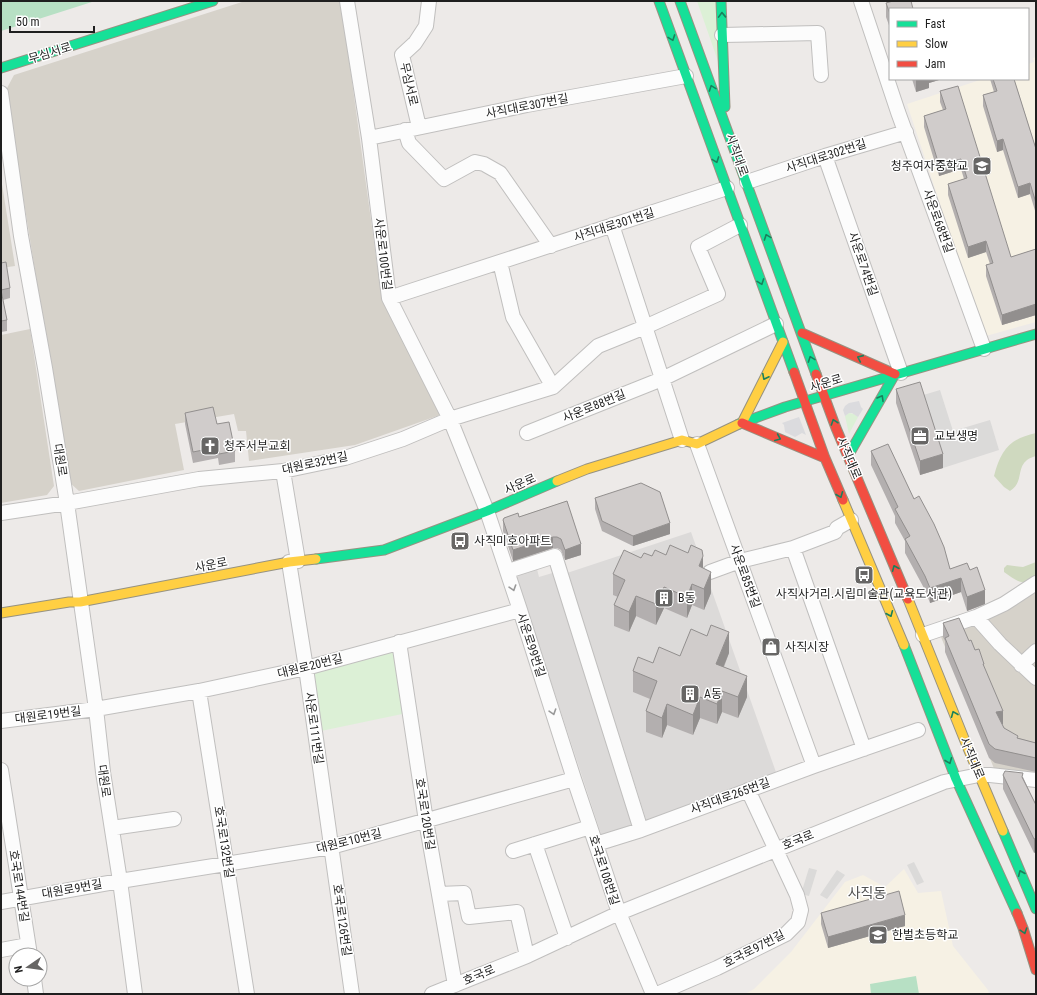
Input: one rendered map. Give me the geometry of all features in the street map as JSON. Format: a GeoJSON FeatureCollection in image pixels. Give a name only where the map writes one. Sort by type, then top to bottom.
{"type":"FeatureCollection","features":[{"type":"Feature","properties":{"kind":"main road","name":"무심서로"},"geometry":{"type":"LineString","coordinates":[[1,68],[213,1]]}},
{"type":"Feature","properties":{"kind":"main road","name":"사직대로"},"geometry":{"type":"LineString","coordinates":[[659,1],[825,458],[918,679],[956,779],[1024,928],[1036,970]]}},
{"type":"Feature","properties":{"kind":"main road","name":"사직대로"},"geometry":{"type":"LineString","coordinates":[[680,1],[848,456],[923,635],[979,775],[1036,908]]}},
{"type":"Feature","properties":{"kind":"main road"},"geometry":{"type":"LineString","coordinates":[[721,1],[725,124]]}},
{"type":"Feature","properties":{"kind":"main road"},"geometry":{"type":"LineString","coordinates":[[802,333],[898,373],[848,456]]}},
{"type":"Feature","properties":{"kind":"main road","name":"사운로"},"geometry":{"type":"LineString","coordinates":[[697,444],[742,423],[804,402],[898,373],[1036,334]]}},
{"type":"Feature","properties":{"kind":"main road"},"geometry":{"type":"LineString","coordinates":[[783,342],[742,423],[825,458]]}},
{"type":"Feature","properties":{"kind":"main road"},"geometry":{"type":"LineString","coordinates":[[682,440],[697,444]]}},
{"type":"Feature","properties":{"kind":"main road","name":"사운로"},"geometry":{"type":"LineString","coordinates":[[1,613],[69,602],[80,602],[293,562],[384,550],[487,511],[587,470],[682,440]]}},
{"type":"Feature","properties":{"kind":"street","name":"사운로100번길"},"geometry":{"type":"LineString","coordinates":[[347,1],[368,138],[389,298],[450,419],[487,511]]}},
{"type":"Feature","properties":{"kind":"street","name":"무심서로"},"geometry":{"type":"LineString","coordinates":[[412,129],[402,55],[415,43],[426,26],[429,1]]}},
{"type":"Feature","properties":{"kind":"street","name":"사운로68번길"},"geometry":{"type":"LineString","coordinates":[[861,1],[906,132],[984,349]]}},
{"type":"Feature","properties":{"kind":"street"},"geometry":{"type":"LineString","coordinates":[[722,35],[818,33],[821,75]]}},
{"type":"Feature","properties":{"kind":"street","name":"사직대로307번길"},"geometry":{"type":"LineString","coordinates":[[368,138],[686,76]]}},
{"type":"Feature","properties":{"kind":"street","name":"대원로"},"geometry":{"type":"LineString","coordinates":[[1,93],[21,236],[45,368],[66,503],[135,994]]}},
{"type":"Feature","properties":{"kind":"street"},"geometry":{"type":"LineString","coordinates":[[412,129],[408,143],[444,179],[475,162],[484,164],[500,173],[551,246]]}},
{"type":"Feature","properties":{"kind":"street","name":"사직대로302번길"},"geometry":{"type":"LineString","coordinates":[[747,182],[825,156],[906,132]]}},
{"type":"Feature","properties":{"kind":"street","name":"사운로74번길"},"geometry":{"type":"LineString","coordinates":[[825,156],[898,373]]}},
{"type":"Feature","properties":{"kind":"street","name":"사직대로301번길"},"geometry":{"type":"LineString","coordinates":[[389,298],[727,188]]}},
{"type":"Feature","properties":{"kind":"street"},"geometry":{"type":"LineString","coordinates":[[612,225],[682,440]]}},
{"type":"Feature","properties":{"kind":"street"},"geometry":{"type":"LineString","coordinates":[[645,327],[718,294],[698,247],[740,225]]}},
{"type":"Feature","properties":{"kind":"street"},"geometry":{"type":"LineString","coordinates":[[500,262],[513,317],[553,386]]}},
{"type":"Feature","properties":{"kind":"street"},"geometry":{"type":"LineString","coordinates":[[662,379],[776,324]]}},
{"type":"Feature","properties":{"kind":"street","name":"대원로32번길"},"geometry":{"type":"LineString","coordinates":[[1,513],[199,479],[283,471],[345,458],[403,439],[450,419],[553,386],[598,346],[645,327]]}},
{"type":"Feature","properties":{"kind":"street","name":"사운로88번길"},"geometry":{"type":"LineString","coordinates":[[527,433],[662,379]]}},
{"type":"Feature","properties":{"kind":"street","name":"사운로85번길"},"geometry":{"type":"LineString","coordinates":[[697,444],[814,766]]}},
{"type":"Feature","properties":{"kind":"street","name":"사운로111번길"},"geometry":{"type":"LineString","coordinates":[[283,471],[306,668],[331,847]]}},
{"type":"Feature","properties":{"kind":"street","name":"사운로99번길"},"geometry":{"type":"LineString","coordinates":[[487,511],[508,571],[574,779]]}},
{"type":"Feature","properties":{"kind":"street"},"geometry":{"type":"LineString","coordinates":[[710,572],[740,561],[793,548],[835,532],[837,528],[850,520]]}},
{"type":"Feature","properties":{"kind":"street"},"geometry":{"type":"LineString","coordinates":[[793,548],[864,749]]}},
{"type":"Feature","properties":{"kind":"street"},"geometry":{"type":"LineString","coordinates":[[508,571],[555,556],[641,830]]}},
{"type":"Feature","properties":{"kind":"street"},"geometry":{"type":"LineString","coordinates":[[923,635],[976,617],[1004,604],[1036,583]]}},
{"type":"Feature","properties":{"kind":"street","name":"대원로20번길"},"geometry":{"type":"LineString","coordinates":[[96,709],[199,691],[306,668],[520,610]]}},
{"type":"Feature","properties":{"kind":"street"},"geometry":{"type":"LineString","coordinates":[[976,617],[1021,665],[1036,678]]}},
{"type":"Feature","properties":{"kind":"street","name":"호국로120번길"},"geometry":{"type":"LineString","coordinates":[[399,642],[426,821],[455,985]]}},
{"type":"Feature","properties":{"kind":"street"},"geometry":{"type":"LineString","coordinates":[[1021,665],[1036,651]]}},
{"type":"Feature","properties":{"kind":"street","name":"호국로132번길"},"geometry":{"type":"LineString","coordinates":[[199,691],[247,994]]}},
{"type":"Feature","properties":{"kind":"street","name":"대원로19번길"},"geometry":{"type":"LineString","coordinates":[[1,721],[96,709]]}},
{"type":"Feature","properties":{"kind":"street","name":"사직대로265번길"},"geometry":{"type":"LineString","coordinates":[[596,844],[641,830],[814,766],[918,730]]}},
{"type":"Feature","properties":{"kind":"street","name":"호국로144번길"},"geometry":{"type":"LineString","coordinates":[[1,770],[6,828],[21,898],[29,947]]}},
{"type":"Feature","properties":{"kind":"street","name":"호국로"},"geometry":{"type":"LineString","coordinates":[[432,994],[527,956],[619,914],[933,786],[956,779],[979,775],[1036,780]]}},
{"type":"Feature","properties":{"kind":"street","name":"대원로10번길"},"geometry":{"type":"LineString","coordinates":[[120,881],[331,847],[574,779]]}},
{"type":"Feature","properties":{"kind":"street","name":"호국로108번길"},"geometry":{"type":"LineString","coordinates":[[574,779],[619,914],[653,994]]}},
{"type":"Feature","properties":{"kind":"street","name":"호국로97번길"},"geometry":{"type":"LineString","coordinates":[[657,994],[717,968],[786,934],[798,922],[801,910],[797,895],[748,790]]}},
{"type":"Feature","properties":{"kind":"street"},"geometry":{"type":"LineString","coordinates":[[112,828],[174,819]]}},
{"type":"Feature","properties":{"kind":"street","name":"호국로108번길"},"geometry":{"type":"LineString","coordinates":[[513,852],[590,827]]}},
{"type":"Feature","properties":{"kind":"street"},"geometry":{"type":"LineString","coordinates":[[535,844],[567,938]]}},
{"type":"Feature","properties":{"kind":"street","name":"호국로126번길"},"geometry":{"type":"LineString","coordinates":[[331,847],[352,994]]}},
{"type":"Feature","properties":{"kind":"street","name":"대원로9번길"},"geometry":{"type":"LineString","coordinates":[[1,902],[120,881]]}},
{"type":"Feature","properties":{"kind":"street"},"geometry":{"type":"LineString","coordinates":[[439,894],[464,893],[469,917],[517,912],[527,956]]}},
{"type":"Feature","properties":{"kind":"shaded area"},"geometry":{"type":"Polygon","coordinates":[[[245,1],[341,1],[377,264],[386,307],[440,415],[355,445],[249,461],[246,431],[238,431],[234,414],[175,424],[184,470],[79,491],[69,482],[6,90],[14,75],[245,1]]]}},
{"type":"Feature","properties":{"kind":"shaded area","name":"청주여자중학교"},"geometry":{"type":"Polygon","coordinates":[[[1036,57],[1036,322],[986,336],[907,104],[980,80],[1029,80],[1029,64],[1034,62],[1033,58],[1036,57]]]}},
{"type":"Feature","properties":{"kind":"shaded area"},"geometry":{"type":"Polygon","coordinates":[[[1,178],[15,266],[1,268],[1,178]]]}},
{"type":"Feature","properties":{"kind":"shaded area"},"geometry":{"type":"Polygon","coordinates":[[[30,329],[54,486],[47,495],[1,503],[1,335],[30,329]]]}},
{"type":"Feature","properties":{"kind":"shaded area"},"geometry":{"type":"Polygon","coordinates":[[[940,390],[953,431],[990,420],[999,450],[943,468],[920,396],[940,390]]]}},
{"type":"Feature","properties":{"kind":"shaded area"},"geometry":{"type":"Polygon","coordinates":[[[859,401],[863,409],[858,417],[852,413],[845,416],[843,410],[845,406],[849,403],[859,401]]]}},
{"type":"Feature","properties":{"kind":"shaded area"},"geometry":{"type":"Polygon","coordinates":[[[799,417],[806,435],[802,433],[795,437],[785,432],[784,425],[782,423],[799,417]]]}},
{"type":"Feature","properties":{"kind":"shaded area"},"geometry":{"type":"Polygon","coordinates":[[[691,532],[777,775],[647,822],[567,573],[691,532]]]}},
{"type":"Feature","properties":{"kind":"shaded area"},"geometry":{"type":"Polygon","coordinates":[[[536,565],[539,577],[559,571],[636,823],[602,837],[515,572],[536,565]]]}},
{"type":"Feature","properties":{"kind":"shaded area"},"geometry":{"type":"Polygon","coordinates":[[[1036,592],[1036,778],[995,771],[939,632],[975,620],[1036,592]]]}},
{"type":"Feature","properties":{"kind":"shaded area"},"geometry":{"type":"Polygon","coordinates":[[[914,862],[924,882],[917,885],[907,865],[914,862]]]}},
{"type":"Feature","properties":{"kind":"shaded area"},"geometry":{"type":"Polygon","coordinates":[[[809,868],[817,870],[809,896],[801,894],[809,868]]]}},
{"type":"Feature","properties":{"kind":"shaded area","name":"한벌초등학교"},"geometry":{"type":"Polygon","coordinates":[[[904,869],[918,893],[941,891],[953,946],[988,990],[989,994],[745,994],[754,989],[791,952],[845,882],[863,875],[885,887],[904,869]]]}},
{"type":"Feature","properties":{"kind":"shaded area"},"geometry":{"type":"Polygon","coordinates":[[[837,870],[845,875],[827,899],[820,895],[837,870]]]}},
{"type":"Feature","properties":{"kind":"green space"},"geometry":{"type":"Polygon","coordinates":[[[1,1],[95,1],[1,31],[1,1]]]}},
{"type":"Feature","properties":{"kind":"green space"},"geometry":{"type":"Polygon","coordinates":[[[697,1],[718,1],[720,67],[697,1]]]}},
{"type":"Feature","properties":{"kind":"green space"},"geometry":{"type":"Polygon","coordinates":[[[849,413],[858,417],[849,434],[845,416],[849,413]]]}},
{"type":"Feature","properties":{"kind":"green space"},"geometry":{"type":"Polygon","coordinates":[[[1036,433],[1036,456],[1029,459],[1024,464],[1017,484],[1010,491],[994,476],[1000,459],[1003,453],[1013,442],[1036,433]]]}},
{"type":"Feature","properties":{"kind":"green space"},"geometry":{"type":"Polygon","coordinates":[[[1036,562],[1036,579],[1031,581],[1019,582],[1004,572],[1004,568],[1007,565],[1023,567],[1036,562]]]}},
{"type":"Feature","properties":{"kind":"green space"},"geometry":{"type":"Polygon","coordinates":[[[385,651],[396,654],[407,713],[321,731],[313,677],[318,670],[385,651]]]}},
{"type":"Feature","properties":{"kind":"green space"},"geometry":{"type":"Polygon","coordinates":[[[916,976],[919,994],[871,994],[870,984],[916,976]]]}},
{"type":"Feature","properties":{"kind":"building"},"geometry":{"type":"Polygon","coordinates":[[[893,1],[911,1],[913,8],[889,8],[889,11],[886,3],[893,1]]]}},
{"type":"Feature","properties":{"kind":"building"},"geometry":{"type":"Polygon","coordinates":[[[993,80],[1014,80],[1036,149],[1036,203],[1030,183],[1018,187],[1003,139],[997,141],[983,95],[997,91],[993,80]]]}},
{"type":"Feature","properties":{"kind":"building"},"geometry":{"type":"Polygon","coordinates":[[[958,86],[1011,257],[1036,249],[1036,304],[1002,315],[986,265],[993,263],[986,241],[968,247],[948,184],[967,178],[961,159],[939,165],[924,116],[946,109],[940,91],[958,86]]]}},
{"type":"Feature","properties":{"kind":"building"},"geometry":{"type":"Polygon","coordinates":[[[6,262],[10,288],[1,290],[1,263],[6,262]]]}},
{"type":"Feature","properties":{"kind":"building"},"geometry":{"type":"Polygon","coordinates":[[[1,290],[7,320],[1,321],[1,290]]]}},
{"type":"Feature","properties":{"kind":"building","name":"교보생명"},"geometry":{"type":"Polygon","coordinates":[[[920,382],[943,454],[920,461],[896,389],[920,382]]]}},
{"type":"Feature","properties":{"kind":"building"},"geometry":{"type":"Polygon","coordinates":[[[213,407],[217,424],[229,422],[235,451],[219,454],[218,447],[193,452],[185,413],[213,407]]]}},
{"type":"Feature","properties":{"kind":"building"},"geometry":{"type":"Polygon","coordinates":[[[888,444],[914,499],[919,496],[934,524],[944,547],[950,569],[967,563],[970,570],[977,567],[985,590],[967,597],[961,578],[930,588],[905,539],[910,536],[895,509],[898,507],[871,451],[888,444]]]}},
{"type":"Feature","properties":{"kind":"building"},"geometry":{"type":"Polygon","coordinates":[[[641,483],[660,492],[670,523],[633,536],[602,521],[595,498],[641,483]]]}},
{"type":"Feature","properties":{"kind":"building"},"geometry":{"type":"Polygon","coordinates":[[[567,501],[581,544],[565,550],[561,539],[553,537],[513,550],[503,520],[504,518],[518,513],[519,517],[567,501]]]}},
{"type":"Feature","properties":{"kind":"building"},"geometry":{"type":"Polygon","coordinates":[[[670,545],[688,553],[691,545],[702,550],[703,556],[699,566],[711,572],[704,589],[692,584],[687,597],[664,587],[656,604],[636,596],[629,612],[614,605],[625,580],[613,574],[624,550],[641,558],[644,553],[652,556],[655,550],[666,555],[670,545]]]}},
{"type":"Feature","properties":{"kind":"building"},"geometry":{"type":"Polygon","coordinates":[[[959,618],[969,641],[971,640],[975,650],[979,649],[983,664],[1003,711],[996,712],[1004,728],[1018,736],[1017,738],[1036,743],[1036,758],[995,749],[989,744],[945,638],[949,636],[943,623],[959,618]]]}},
{"type":"Feature","properties":{"kind":"building"},"geometry":{"type":"Polygon","coordinates":[[[711,625],[729,632],[716,664],[747,676],[738,697],[722,691],[717,704],[700,697],[693,715],[667,704],[662,718],[646,711],[657,681],[633,671],[638,657],[653,663],[659,647],[680,656],[691,629],[707,636],[711,625]]]}},
{"type":"Feature","properties":{"kind":"building"},"geometry":{"type":"Polygon","coordinates":[[[1005,771],[1023,773],[1022,777],[1036,805],[1036,838],[1034,839],[1003,775],[1005,771]]]}},
{"type":"Feature","properties":{"kind":"building"},"geometry":{"type":"Polygon","coordinates":[[[899,891],[905,915],[828,937],[821,913],[899,891]]]}},
{"type":"Feature","properties":{"kind":"traffic: fast"},"geometry":{"type":"LineString","coordinates":[[1,68],[213,1]]}},
{"type":"Feature","properties":{"kind":"traffic: fast"},"geometry":{"type":"LineString","coordinates":[[659,1],[794,372]]}},
{"type":"Feature","properties":{"kind":"traffic: fast"},"geometry":{"type":"LineString","coordinates":[[680,1],[816,374]]}},
{"type":"Feature","properties":{"kind":"traffic: fast"},"geometry":{"type":"LineString","coordinates":[[721,1],[725,107]]}},
{"type":"Feature","properties":{"kind":"traffic: fast"},"geometry":{"type":"LineString","coordinates":[[739,424],[785,407],[1036,334]]}},
{"type":"Feature","properties":{"kind":"traffic: fast"},"geometry":{"type":"LineString","coordinates":[[848,456],[895,374]]}},
{"type":"Feature","properties":{"kind":"traffic: fast"},"geometry":{"type":"LineString","coordinates":[[316,559],[384,550],[487,511],[557,481]]}},
{"type":"Feature","properties":{"kind":"traffic: fast"},"geometry":{"type":"LineString","coordinates":[[904,645],[956,779],[1017,913]]}},
{"type":"Feature","properties":{"kind":"traffic: fast"},"geometry":{"type":"LineString","coordinates":[[1003,831],[1036,909]]}},
{"type":"Feature","properties":{"kind":"traffic: slow"},"geometry":{"type":"LineString","coordinates":[[742,423],[783,342]]}},
{"type":"Feature","properties":{"kind":"traffic: slow"},"geometry":{"type":"LineString","coordinates":[[557,481],[587,469],[682,440],[697,444],[739,424]]}},
{"type":"Feature","properties":{"kind":"traffic: slow"},"geometry":{"type":"LineString","coordinates":[[843,500],[904,645]]}},
{"type":"Feature","properties":{"kind":"traffic: slow"},"geometry":{"type":"LineString","coordinates":[[1,613],[69,602],[80,602],[289,562],[316,559]]}},
{"type":"Feature","properties":{"kind":"traffic: slow"},"geometry":{"type":"LineString","coordinates":[[908,599],[1003,831]]}},
{"type":"Feature","properties":{"kind":"traffic: jam"},"geometry":{"type":"LineString","coordinates":[[802,333],[895,374]]}},
{"type":"Feature","properties":{"kind":"traffic: jam"},"geometry":{"type":"LineString","coordinates":[[794,372],[825,458],[843,500]]}},
{"type":"Feature","properties":{"kind":"traffic: jam"},"geometry":{"type":"LineString","coordinates":[[816,374],[836,428],[908,599]]}},
{"type":"Feature","properties":{"kind":"traffic: jam"},"geometry":{"type":"LineString","coordinates":[[742,423],[825,458]]}},
{"type":"Feature","properties":{"kind":"traffic: jam"},"geometry":{"type":"LineString","coordinates":[[1017,913],[1036,970]]}},
{"type":"Feature","properties":{"kind":"place","name":"청주여자중학교"},"geometry":{"type":"Point","coordinates":[982,166]}},
{"type":"Feature","properties":{"kind":"place","name":"교보생명"},"geometry":{"type":"Point","coordinates":[920,436]}},
{"type":"Feature","properties":{"kind":"place","name":"청주서부교회"},"geometry":{"type":"Point","coordinates":[210,446]}},
{"type":"Feature","properties":{"kind":"place","name":"사직미호아파트"},"geometry":{"type":"Point","coordinates":[460,541]}},
{"type":"Feature","properties":{"kind":"place","name":"사직사거리.시립미술관(교육도서관)"},"geometry":{"type":"Point","coordinates":[864,575]}},
{"type":"Feature","properties":{"kind":"place","name":"B동"},"geometry":{"type":"Point","coordinates":[664,598]}},
{"type":"Feature","properties":{"kind":"place","name":"사직시장"},"geometry":{"type":"Point","coordinates":[771,647]}},
{"type":"Feature","properties":{"kind":"place","name":"A동"},"geometry":{"type":"Point","coordinates":[690,694]}},
{"type":"Feature","properties":{"kind":"place","name":"한벌초등학교"},"geometry":{"type":"Point","coordinates":[878,935]}},
{"type":"Feature","properties":{"kind":"district","name":"사직동"},"geometry":{"type":"Point","coordinates":[867,893]}}]}
